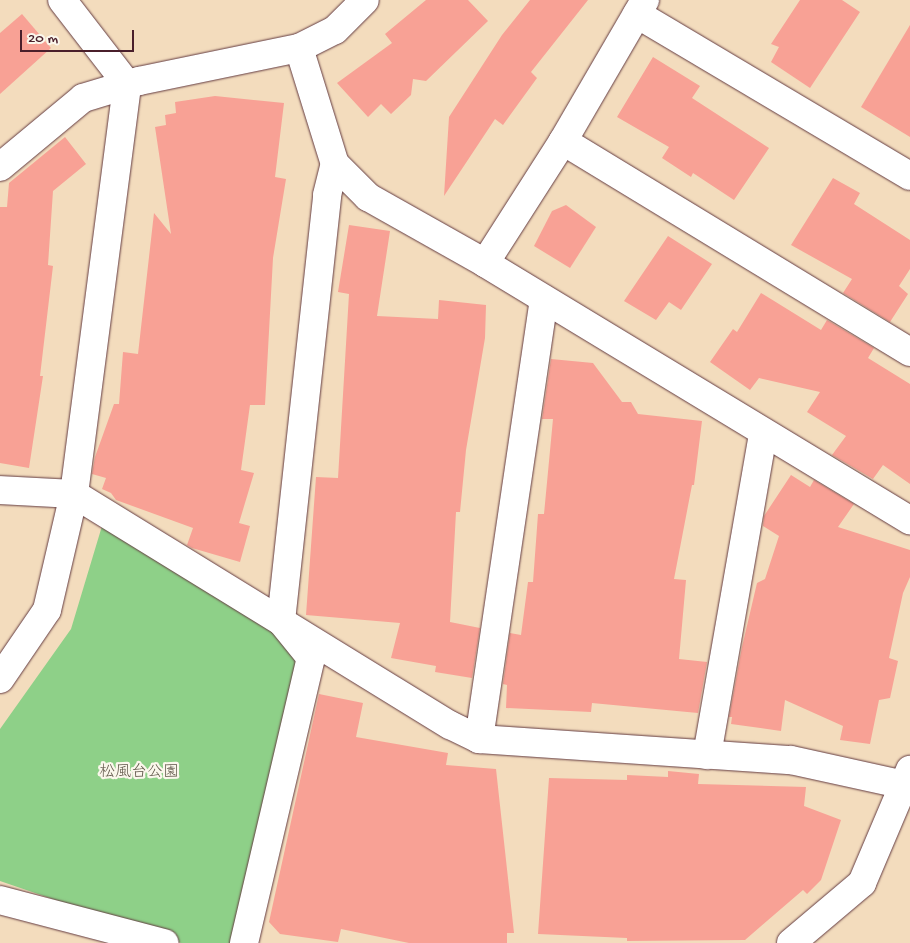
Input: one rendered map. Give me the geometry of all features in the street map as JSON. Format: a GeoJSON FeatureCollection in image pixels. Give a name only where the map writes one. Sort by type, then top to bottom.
{"type":"FeatureCollection","features":[{"type":"Feature","properties":{"kind":"street"},"geometry":{"type":"LineString","coordinates":[[0,679],[47,610],[74,494],[127,84],[62,0]]}},
{"type":"Feature","properties":{"kind":"street"},"geometry":{"type":"LineString","coordinates":[[0,167],[83,98],[127,84],[299,48],[335,30],[365,0]]}},
{"type":"Feature","properties":{"kind":"street"},"geometry":{"type":"LineString","coordinates":[[485,263],[563,141],[641,7],[910,176]]}},
{"type":"Feature","properties":{"kind":"street"},"geometry":{"type":"LineString","coordinates":[[299,48],[335,164],[368,197],[485,263],[763,433],[910,520]]}},
{"type":"Feature","properties":{"kind":"street"},"geometry":{"type":"LineString","coordinates":[[563,141],[910,352]]}},
{"type":"Feature","properties":{"kind":"street"},"geometry":{"type":"LineString","coordinates":[[244,943],[311,658],[281,621],[327,195],[335,164]]}},
{"type":"Feature","properties":{"kind":"street"},"geometry":{"type":"LineString","coordinates":[[479,739],[544,300]]}},
{"type":"Feature","properties":{"kind":"street"},"geometry":{"type":"LineString","coordinates":[[707,755],[763,433]]}},
{"type":"Feature","properties":{"kind":"street"},"geometry":{"type":"LineString","coordinates":[[0,490],[74,494],[450,725],[479,739],[791,760],[907,777],[862,883],[803,936],[791,943]]}},
{"type":"Feature","properties":{"kind":"street"},"geometry":{"type":"LineString","coordinates":[[0,900],[164,943]]}},
{"type":"Feature","properties":{"kind":"green space","name":"松風台公園"},"geometry":{"type":"Polygon","coordinates":[[[105,516],[311,658],[244,943],[181,943],[0,881],[0,729],[71,629],[105,516]]]}},
{"type":"Feature","properties":{"kind":"building"},"geometry":{"type":"Polygon","coordinates":[[[426,0],[468,0],[488,21],[426,81],[413,79],[411,95],[391,114],[381,104],[368,117],[337,83],[392,43],[385,34],[426,0]]]}},
{"type":"Feature","properties":{"kind":"building"},"geometry":{"type":"Polygon","coordinates":[[[530,0],[588,0],[531,72],[537,78],[503,125],[495,119],[444,196],[449,117],[502,35],[530,0]]]}},
{"type":"Feature","properties":{"kind":"building"},"geometry":{"type":"Polygon","coordinates":[[[800,0],[842,0],[860,12],[810,88],[771,62],[779,47],[771,44],[800,0]]]}},
{"type":"Feature","properties":{"kind":"building"},"geometry":{"type":"Polygon","coordinates":[[[22,14],[51,48],[0,94],[0,33],[22,14]]]}},
{"type":"Feature","properties":{"kind":"building"},"geometry":{"type":"Polygon","coordinates":[[[910,25],[910,137],[861,107],[910,25]]]}},
{"type":"Feature","properties":{"kind":"building"},"geometry":{"type":"Polygon","coordinates":[[[653,57],[700,86],[692,98],[769,148],[734,200],[693,173],[691,177],[662,158],[669,147],[617,117],[653,57]]]}},
{"type":"Feature","properties":{"kind":"building"},"geometry":{"type":"Polygon","coordinates":[[[215,96],[284,103],[275,177],[286,179],[273,258],[265,405],[250,405],[241,470],[254,473],[239,523],[250,526],[240,562],[192,548],[187,545],[193,528],[116,500],[111,493],[102,489],[106,478],[92,474],[95,457],[114,404],[119,404],[123,352],[138,354],[154,213],[171,234],[155,127],[166,125],[165,115],[176,113],[175,102],[215,96]]]}},
{"type":"Feature","properties":{"kind":"building"},"geometry":{"type":"Polygon","coordinates":[[[65,137],[86,164],[53,191],[48,265],[53,266],[40,376],[43,376],[29,468],[0,463],[0,207],[7,207],[9,183],[65,137]]]}},
{"type":"Feature","properties":{"kind":"building"},"geometry":{"type":"Polygon","coordinates":[[[833,178],[860,193],[854,204],[910,240],[910,269],[899,286],[908,294],[890,322],[843,293],[852,279],[791,245],[833,178]]]}},
{"type":"Feature","properties":{"kind":"building"},"geometry":{"type":"Polygon","coordinates":[[[566,205],[596,227],[570,268],[534,246],[552,211],[566,205]]]}},
{"type":"Feature","properties":{"kind":"building"},"geometry":{"type":"Polygon","coordinates":[[[349,225],[390,231],[377,316],[438,319],[439,300],[486,305],[485,338],[466,450],[460,512],[456,512],[450,622],[480,628],[472,678],[435,672],[436,666],[391,658],[400,623],[306,615],[316,477],[338,478],[349,294],[338,292],[349,225]]]}},
{"type":"Feature","properties":{"kind":"building"},"geometry":{"type":"Polygon","coordinates":[[[668,236],[712,264],[681,310],[669,302],[656,320],[624,301],[668,236]]]}},
{"type":"Feature","properties":{"kind":"building"},"geometry":{"type":"Polygon","coordinates":[[[761,293],[821,330],[827,320],[874,348],[868,358],[910,384],[910,484],[883,465],[873,479],[832,455],[846,436],[807,412],[820,392],[759,378],[750,390],[710,362],[733,329],[737,332],[761,293]]]}},
{"type":"Feature","properties":{"kind":"building"},"geometry":{"type":"Polygon","coordinates":[[[551,359],[593,363],[622,402],[631,402],[638,414],[702,421],[694,485],[692,485],[674,579],[686,580],[679,659],[707,662],[698,713],[592,703],[591,712],[506,708],[507,685],[503,684],[510,633],[521,635],[528,582],[533,582],[538,514],[544,514],[553,419],[542,419],[551,359]]]}},
{"type":"Feature","properties":{"kind":"building"},"geometry":{"type":"Polygon","coordinates":[[[791,475],[810,487],[814,480],[854,504],[838,527],[910,550],[910,577],[903,593],[889,658],[898,661],[890,698],[879,700],[870,744],[840,740],[843,726],[785,700],[781,731],[731,724],[732,717],[729,717],[742,647],[757,583],[765,579],[779,536],[763,526],[764,516],[791,475]]]}},
{"type":"Feature","properties":{"kind":"building"},"geometry":{"type":"Polygon","coordinates":[[[319,694],[363,703],[356,737],[448,753],[446,765],[496,769],[514,933],[507,933],[507,943],[409,943],[341,929],[338,942],[280,934],[269,922],[319,694]]]}},
{"type":"Feature","properties":{"kind":"building"},"geometry":{"type":"Polygon","coordinates":[[[668,771],[699,774],[698,784],[806,787],[804,806],[841,820],[821,880],[807,894],[803,890],[745,940],[627,941],[627,938],[538,934],[549,778],[627,780],[627,775],[668,777],[668,771]]]}}]}
